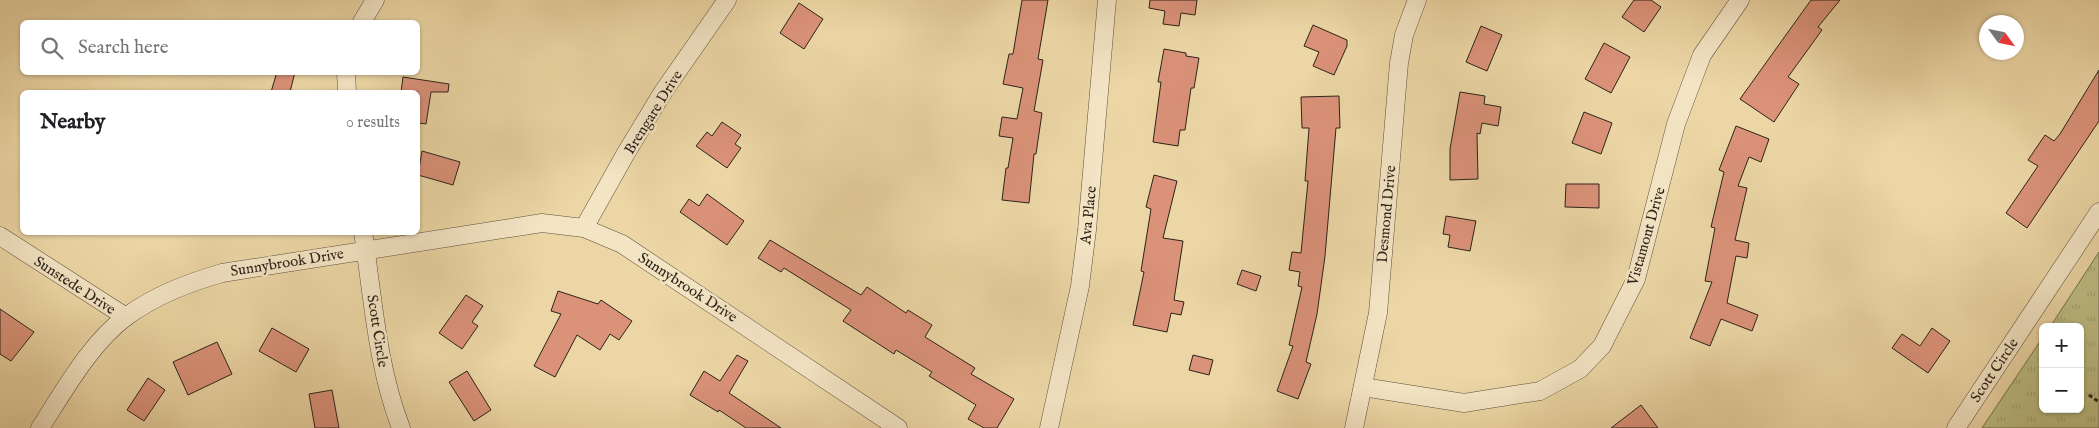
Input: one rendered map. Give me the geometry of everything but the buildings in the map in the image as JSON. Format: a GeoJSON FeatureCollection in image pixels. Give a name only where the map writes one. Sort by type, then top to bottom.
{"type":"FeatureCollection","features":[{"type":"Feature","properties":{"kind":"street"},"geometry":{"type":"LineString","coordinates":[[363,20],[375,0]]}},
{"type":"Feature","properties":{"kind":"street","name":"Brengare Drive"},"geometry":{"type":"LineString","coordinates":[[584,228],[663,92],[727,0]]}},
{"type":"Feature","properties":{"kind":"street","name":"Ava Place"},"geometry":{"type":"LineString","coordinates":[[1049,428],[1080,286],[1087,230],[1107,0]]}},
{"type":"Feature","properties":{"kind":"street","name":"Desmond Drive"},"geometry":{"type":"LineString","coordinates":[[1354,428],[1378,313],[1399,63],[1404,34],[1417,0]]}},
{"type":"Feature","properties":{"kind":"street","name":"Vistamont Drive"},"geometry":{"type":"LineString","coordinates":[[1363,387],[1464,403],[1540,392],[1580,369],[1602,346],[1636,279],[1676,124],[1702,55],[1740,0]]}},
{"type":"Feature","properties":{"kind":"street"},"geometry":{"type":"LineString","coordinates":[[346,75],[347,90]]}},
{"type":"Feature","properties":{"kind":"street","name":"Scott Circle"},"geometry":{"type":"LineString","coordinates":[[1956,428],[2099,212]]}},
{"type":"Feature","properties":{"kind":"street","name":"Sunnybrook Drive"},"geometry":{"type":"LineString","coordinates":[[40,428],[76,371],[126,317],[152,300],[183,285],[222,273],[364,241],[542,223],[584,228],[622,244],[898,428]]}},
{"type":"Feature","properties":{"kind":"street","name":"Sunstede Drive"},"geometry":{"type":"LineString","coordinates":[[0,236],[126,317]]}},
{"type":"Feature","properties":{"kind":"street","name":"Scott Circle"},"geometry":{"type":"LineString","coordinates":[[364,241],[384,373],[392,404],[401,428]]}},
{"type":"Feature","properties":{"kind":"path"},"geometry":{"type":"LineString","coordinates":[[2089,396],[2099,402]]}},
{"type":"Feature","properties":{"kind":"green space"},"geometry":{"type":"Polygon","coordinates":[[[2099,252],[2099,428],[1982,428],[2039,343],[2039,413],[2084,413],[2084,323],[2053,323],[2099,252]]]}}]}
